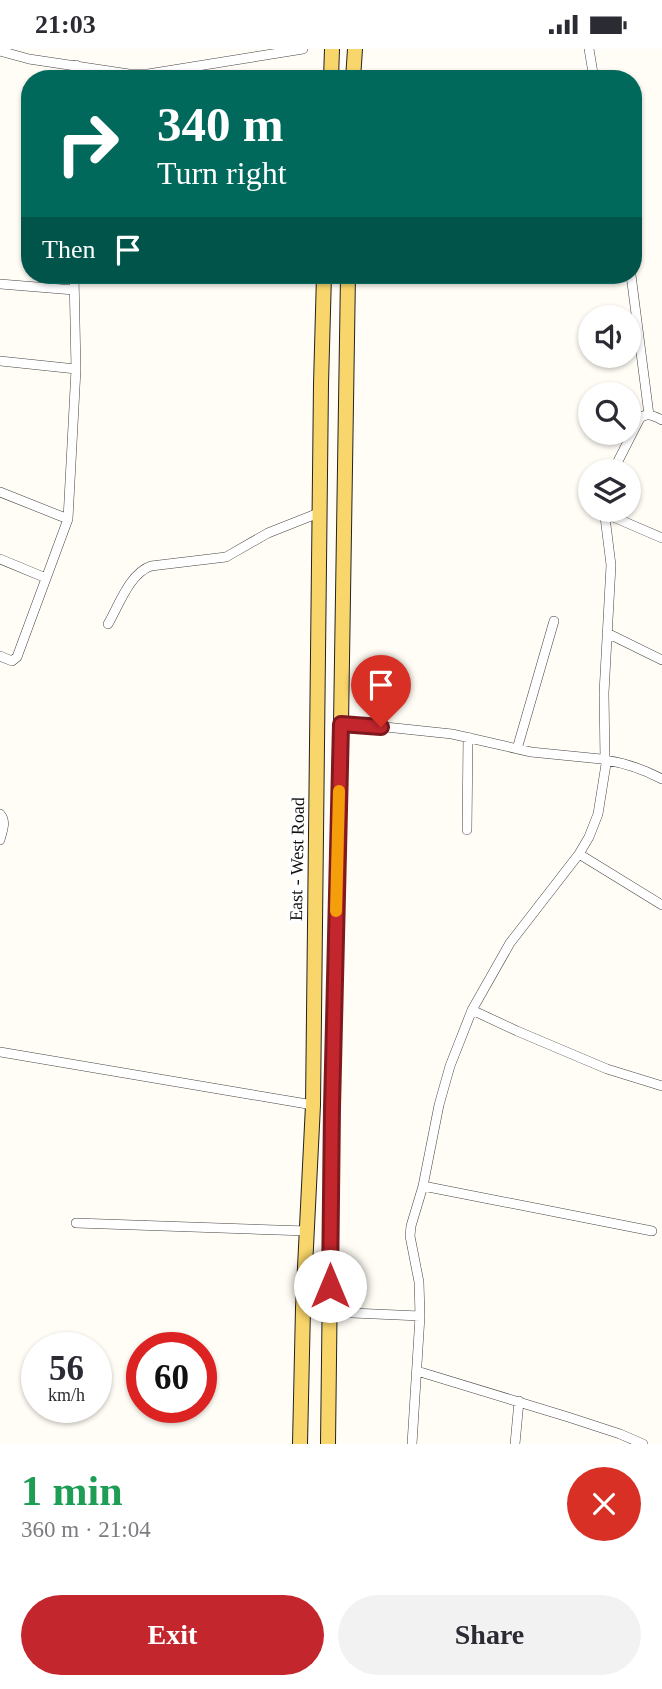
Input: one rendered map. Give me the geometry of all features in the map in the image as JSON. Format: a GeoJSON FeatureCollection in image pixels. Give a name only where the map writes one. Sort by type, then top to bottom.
{"type":"FeatureCollection","features":[{"type":"Feature","properties":{"kind":"main road"},"geometry":{"type":"LineString","coordinates":[[331,70],[332,49]]}},
{"type":"Feature","properties":{"kind":"main road"},"geometry":{"type":"LineString","coordinates":[[354,70],[355,49]]}},
{"type":"Feature","properties":{"kind":"main road","name":"East - West Road"},"geometry":{"type":"LineString","coordinates":[[300,1444],[303,1308],[313,1105],[324,284]]}},
{"type":"Feature","properties":{"kind":"main road"},"geometry":{"type":"LineString","coordinates":[[328,1444],[348,284]]}},
{"type":"Feature","properties":{"kind":"street"},"geometry":{"type":"LineString","coordinates":[[167,70],[303,49]]}},
{"type":"Feature","properties":{"kind":"street"},"geometry":{"type":"LineString","coordinates":[[589,49],[592,70]]}},
{"type":"Feature","properties":{"kind":"street"},"geometry":{"type":"LineString","coordinates":[[0,51],[29,59],[105,70]]}},
{"type":"Feature","properties":{"kind":"street"},"geometry":{"type":"LineString","coordinates":[[76,65],[76,70]]}},
{"type":"Feature","properties":{"kind":"street"},"geometry":{"type":"LineString","coordinates":[[0,284],[74,290]]}},
{"type":"Feature","properties":{"kind":"street"},"geometry":{"type":"LineString","coordinates":[[0,656],[12,661],[17,657],[68,519],[76,369],[74,284]]}},
{"type":"Feature","properties":{"kind":"street"},"geometry":{"type":"LineString","coordinates":[[632,284],[649,415]]}},
{"type":"Feature","properties":{"kind":"street"},"geometry":{"type":"LineString","coordinates":[[0,361],[76,369]]}},
{"type":"Feature","properties":{"kind":"street"},"geometry":{"type":"LineString","coordinates":[[619,459],[640,418],[649,415],[662,420]]}},
{"type":"Feature","properties":{"kind":"street"},"geometry":{"type":"LineString","coordinates":[[0,492],[68,519]]}},
{"type":"Feature","properties":{"kind":"street"},"geometry":{"type":"LineString","coordinates":[[108,624],[135,576],[143,569],[226,557],[268,533],[321,512]]}},
{"type":"Feature","properties":{"kind":"street"},"geometry":{"type":"LineString","coordinates":[[412,1444],[420,1316],[419,1282],[410,1236],[411,1226],[423,1186],[439,1105],[450,1066],[472,1010],[510,943],[579,854],[590,837],[598,814],[606,764],[607,633],[611,565],[605,522]]}},
{"type":"Feature","properties":{"kind":"street"},"geometry":{"type":"LineString","coordinates":[[628,522],[662,538]]}},
{"type":"Feature","properties":{"kind":"street"},"geometry":{"type":"LineString","coordinates":[[0,559],[47,578]]}},
{"type":"Feature","properties":{"kind":"street"},"geometry":{"type":"LineString","coordinates":[[517,749],[554,621]]}},
{"type":"Feature","properties":{"kind":"street"},"geometry":{"type":"LineString","coordinates":[[607,633],[662,660]]}},
{"type":"Feature","properties":{"kind":"street"},"geometry":{"type":"LineString","coordinates":[[341,724],[439,732],[531,752],[624,763],[639,767],[662,779]]}},
{"type":"Feature","properties":{"kind":"street"},"geometry":{"type":"LineString","coordinates":[[467,830],[468,737]]}},
{"type":"Feature","properties":{"kind":"street"},"geometry":{"type":"LineString","coordinates":[[0,814],[4,825],[0,840]]}},
{"type":"Feature","properties":{"kind":"street"},"geometry":{"type":"LineString","coordinates":[[579,854],[662,905]]}},
{"type":"Feature","properties":{"kind":"street"},"geometry":{"type":"LineString","coordinates":[[472,1010],[607,1069],[662,1086]]}},
{"type":"Feature","properties":{"kind":"street"},"geometry":{"type":"LineString","coordinates":[[0,1052],[313,1105]]}},
{"type":"Feature","properties":{"kind":"street"},"geometry":{"type":"LineString","coordinates":[[423,1186],[652,1231]]}},
{"type":"Feature","properties":{"kind":"street"},"geometry":{"type":"LineString","coordinates":[[76,1223],[307,1231]]}},
{"type":"Feature","properties":{"kind":"street"},"geometry":{"type":"LineString","coordinates":[[330,1312],[420,1316]]}},
{"type":"Feature","properties":{"kind":"street"},"geometry":{"type":"LineString","coordinates":[[417,1371],[519,1401],[643,1444]]}},
{"type":"Feature","properties":{"kind":"street"},"geometry":{"type":"LineString","coordinates":[[515,1444],[519,1401]]}},
{"type":"Feature","properties":{"kind":"slow traffic"},"geometry":{"type":"LineString","coordinates":[[336,911],[339,791]]}},
{"type":"Feature","properties":{"kind":"route"},"geometry":{"type":"LineString","coordinates":[[330,1286],[341,724],[381,727]]}}]}
